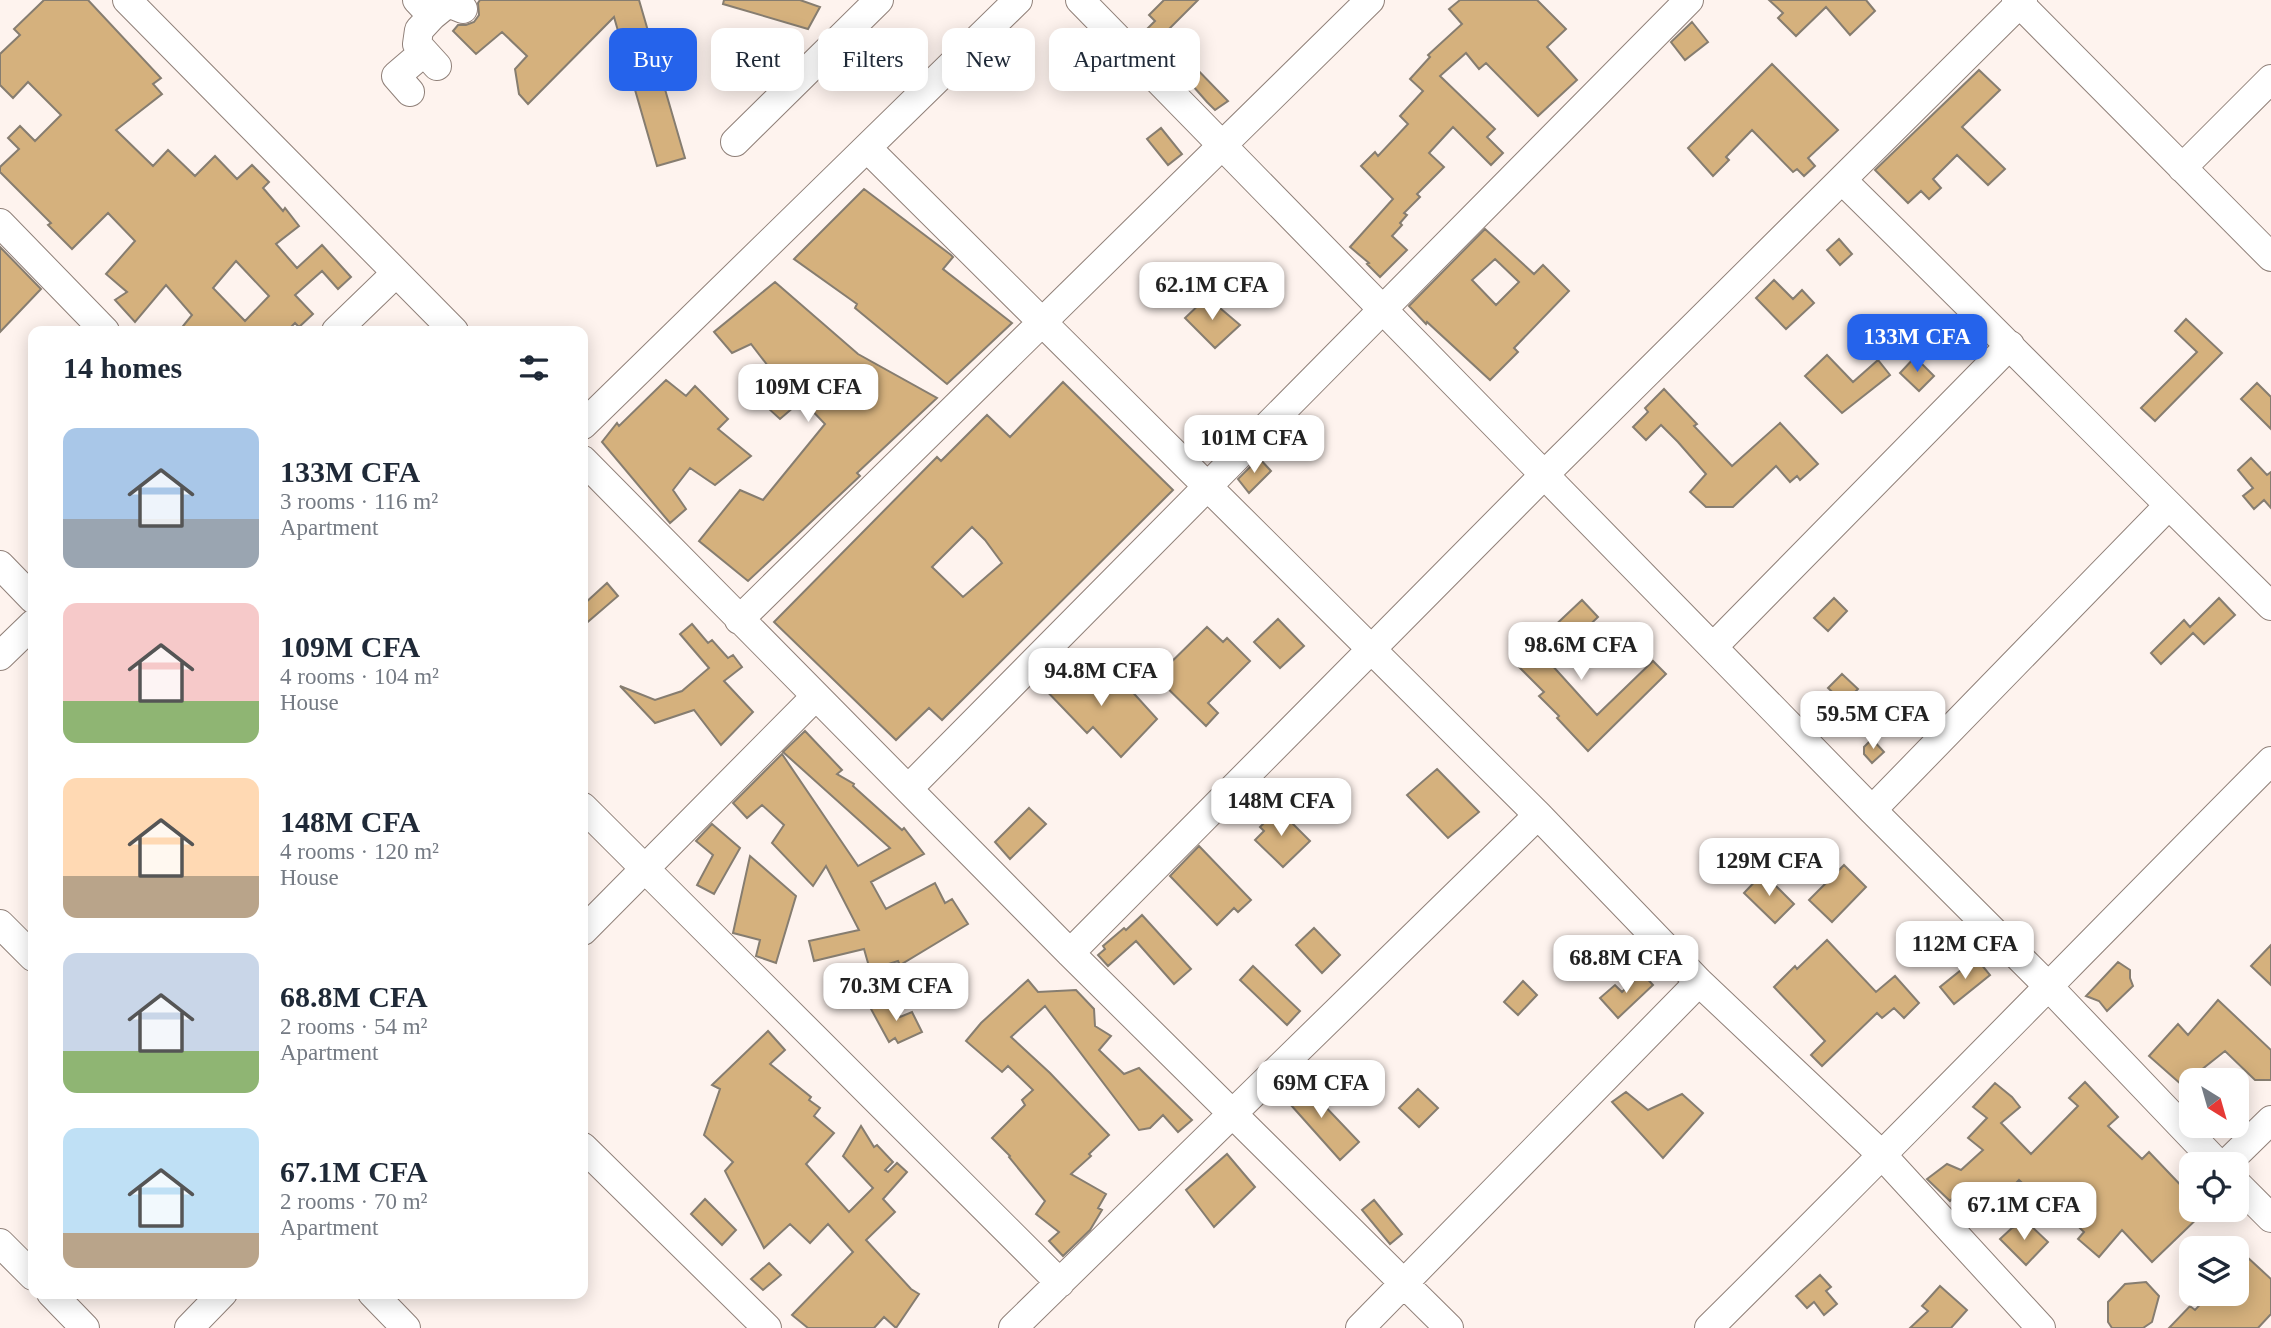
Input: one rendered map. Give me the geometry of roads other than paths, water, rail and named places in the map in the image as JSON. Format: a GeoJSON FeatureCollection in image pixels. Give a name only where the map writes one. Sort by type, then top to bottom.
{"type":"FeatureCollection","features":[{"type":"Feature","properties":{"kind":"street"},"geometry":{"type":"LineString","coordinates":[[127,0],[449,326]]}},
{"type":"Feature","properties":{"kind":"street"},"geometry":{"type":"LineString","coordinates":[[736,142],[879,0]]}},
{"type":"Feature","properties":{"kind":"street"},"geometry":{"type":"LineString","coordinates":[[588,420],[1018,0]]}},
{"type":"Feature","properties":{"kind":"street"},"geometry":{"type":"LineString","coordinates":[[1080,0],[1872,810],[2048,986],[2207,1152]]}},
{"type":"Feature","properties":{"kind":"street"},"geometry":{"type":"LineString","coordinates":[[739,620],[1370,0]]}},
{"type":"Feature","properties":{"kind":"street"},"geometry":{"type":"LineString","coordinates":[[908,789],[1689,0]]}},
{"type":"Feature","properties":{"kind":"street"},"geometry":{"type":"LineString","coordinates":[[1070,953],[1544,475],[2020,1],[2271,257]]}},
{"type":"Feature","properties":{"kind":"street"},"geometry":{"type":"LineString","coordinates":[[395,76],[430,59],[417,44],[425,8],[449,3],[463,9]]}},
{"type":"Feature","properties":{"kind":"street"},"geometry":{"type":"LineString","coordinates":[[2182,168],[2271,79]]}},
{"type":"Feature","properties":{"kind":"street"},"geometry":{"type":"LineString","coordinates":[[867,148],[1538,815],[1699,982],[1883,1156],[2041,1328]]}},
{"type":"Feature","properties":{"kind":"street"},"geometry":{"type":"LineString","coordinates":[[1842,180],[2271,606]]}},
{"type":"Feature","properties":{"kind":"street"},"geometry":{"type":"LineString","coordinates":[[0,223],[100,326]]}},
{"type":"Feature","properties":{"kind":"street"},"geometry":{"type":"LineString","coordinates":[[341,326],[397,273]]}},
{"type":"Feature","properties":{"kind":"street"},"geometry":{"type":"LineString","coordinates":[[1713,647],[2010,345]]}},
{"type":"Feature","properties":{"kind":"street"},"geometry":{"type":"LineString","coordinates":[[588,465],[1070,953],[1449,1328]]}},
{"type":"Feature","properties":{"kind":"street"},"geometry":{"type":"LineString","coordinates":[[1872,810],[2168,506]]}},
{"type":"Feature","properties":{"kind":"street"},"geometry":{"type":"LineString","coordinates":[[0,565],[28,594]]}},
{"type":"Feature","properties":{"kind":"street"},"geometry":{"type":"LineString","coordinates":[[0,656],[28,629]]}},
{"type":"Feature","properties":{"kind":"street"},"geometry":{"type":"LineString","coordinates":[[588,926],[816,696]]}},
{"type":"Feature","properties":{"kind":"street"},"geometry":{"type":"LineString","coordinates":[[1709,1328],[1883,1156],[2271,761]]}},
{"type":"Feature","properties":{"kind":"street"},"geometry":{"type":"LineString","coordinates":[[588,812],[1060,1283]]}},
{"type":"Feature","properties":{"kind":"street"},"geometry":{"type":"LineString","coordinates":[[1013,1328],[1538,815]]}},
{"type":"Feature","properties":{"kind":"street"},"geometry":{"type":"LineString","coordinates":[[0,924],[28,952]]}},
{"type":"Feature","properties":{"kind":"street"},"geometry":{"type":"LineString","coordinates":[[1360,1328],[1699,982]]}},
{"type":"Feature","properties":{"kind":"street"},"geometry":{"type":"LineString","coordinates":[[2238,1152],[2271,1119]]}},
{"type":"Feature","properties":{"kind":"street"},"geometry":{"type":"LineString","coordinates":[[588,1152],[767,1328]]}},
{"type":"Feature","properties":{"kind":"street"},"geometry":{"type":"LineString","coordinates":[[2249,1196],[2271,1218]]}},
{"type":"Feature","properties":{"kind":"street"},"geometry":{"type":"LineString","coordinates":[[0,1242],[28,1271]]}},
{"type":"Feature","properties":{"kind":"street"},"geometry":{"type":"LineString","coordinates":[[57,1299],[85,1328]]}},
{"type":"Feature","properties":{"kind":"street"},"geometry":{"type":"LineString","coordinates":[[189,1328],[217,1299]]}},
{"type":"Feature","properties":{"kind":"street"},"geometry":{"type":"LineString","coordinates":[[378,1299],[406,1328]]}}]}
